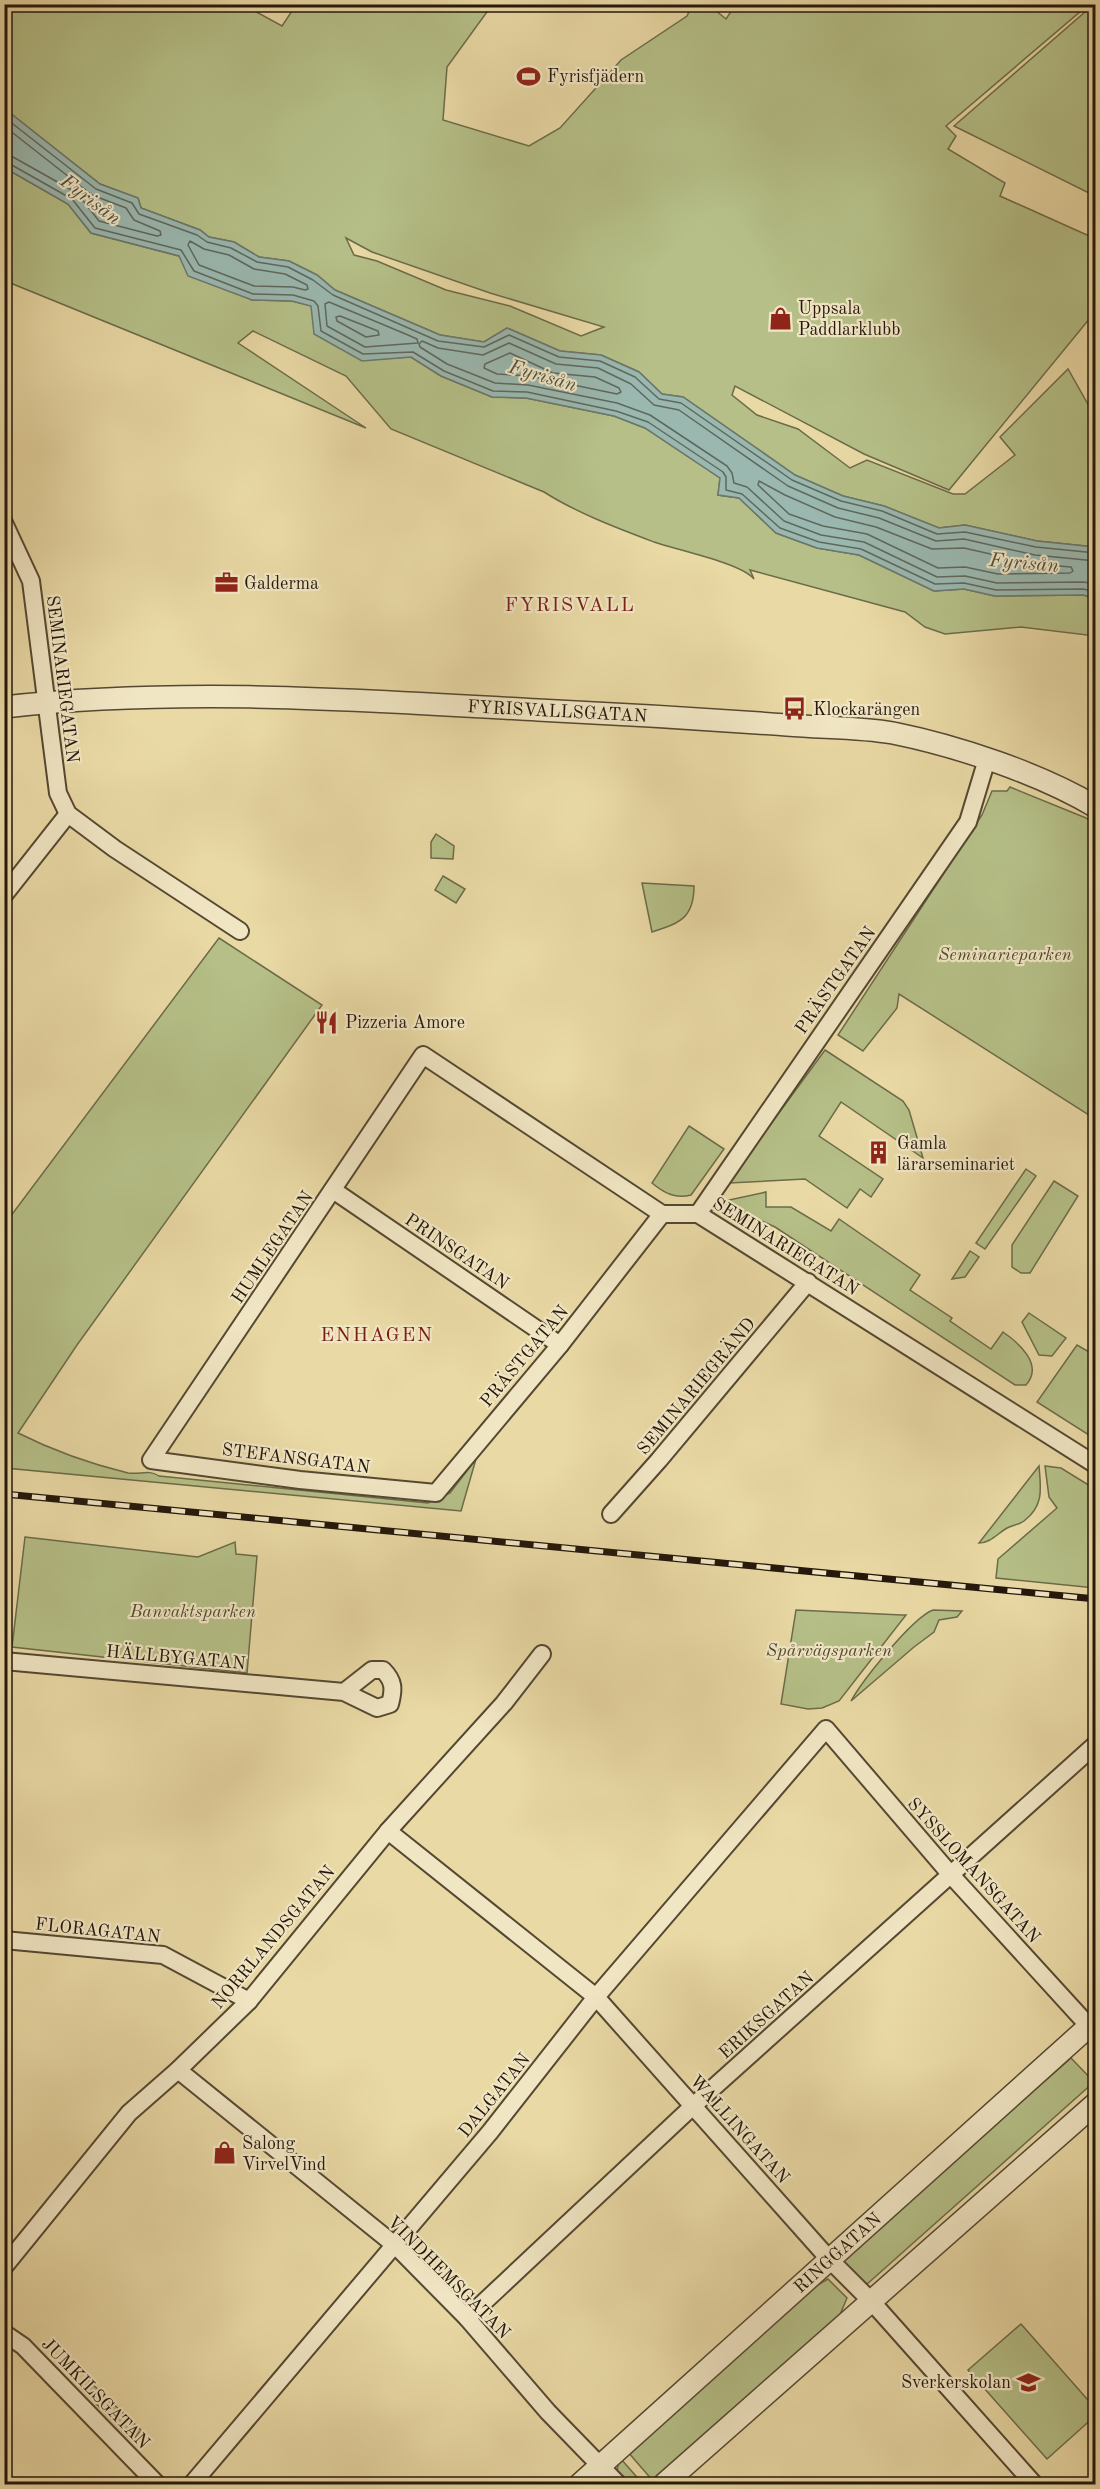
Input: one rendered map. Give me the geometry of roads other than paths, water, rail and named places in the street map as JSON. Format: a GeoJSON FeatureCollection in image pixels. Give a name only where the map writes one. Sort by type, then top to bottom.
{"type":"FeatureCollection","features":[{"type":"Feature","properties":{"kind":"street","name":"SEMINARIEGATAN"},"geometry":{"type":"LineString","coordinates":[[4,523],[32,581],[58,793],[68,814]]}},
{"type":"Feature","properties":{"kind":"street","name":"FYRISVALLSGATAN"},"geometry":{"type":"LineString","coordinates":[[4,707],[109,699],[308,697],[713,720],[890,733],[987,759],[1075,795],[1095,807]]}},
{"type":"Feature","properties":{"kind":"street","name":"PRÄSTGATAN"},"geometry":{"type":"LineString","coordinates":[[698,1214],[968,822],[987,759]]}},
{"type":"Feature","properties":{"kind":"street"},"geometry":{"type":"LineString","coordinates":[[4,895],[68,814],[115,849],[240,931]]}},
{"type":"Feature","properties":{"kind":"street","name":"HUMLEGATAN"},"geometry":{"type":"LineString","coordinates":[[151,1460],[423,1055],[662,1214]]}},
{"type":"Feature","properties":{"kind":"street","name":"PRINSGATAN"},"geometry":{"type":"LineString","coordinates":[[333,1190],[560,1345]]}},
{"type":"Feature","properties":{"kind":"street","name":"SEMINARIEGATAN"},"geometry":{"type":"LineString","coordinates":[[662,1214],[698,1214],[1095,1465]]}},
{"type":"Feature","properties":{"kind":"street","name":"PRÄSTGATAN"},"geometry":{"type":"LineString","coordinates":[[435,1493],[560,1345],[662,1214]]}},
{"type":"Feature","properties":{"kind":"street","name":"SEMINARIEGRÄND"},"geometry":{"type":"LineString","coordinates":[[611,1514],[808,1282]]}},
{"type":"Feature","properties":{"kind":"street","name":"STEFANSGATAN"},"geometry":{"type":"LineString","coordinates":[[151,1460],[300,1480],[435,1493]]}},
{"type":"Feature","properties":{"kind":"street","name":"NORRLANDSGATAN"},"geometry":{"type":"LineString","coordinates":[[4,2268],[129,2113],[178,2070],[249,2001],[388,1831],[504,1703],[542,1654]]}},
{"type":"Feature","properties":{"kind":"street","name":"HÄLLBYGATAN"},"geometry":{"type":"LineString","coordinates":[[4,1661],[344,1692]]}},
{"type":"Feature","properties":{"kind":"street","name":"SYSSLOMANSGATAN"},"geometry":{"type":"LineString","coordinates":[[825,1729],[951,1875],[1093,2027]]}},
{"type":"Feature","properties":{"kind":"street","name":"DALGATAN"},"geometry":{"type":"LineString","coordinates":[[192,2484],[396,2246],[490,2132],[596,1997],[825,1729]]}},
{"type":"Feature","properties":{"kind":"street","name":"ERIKSGATAN"},"geometry":{"type":"LineString","coordinates":[[467,2318],[693,2106],[1095,1744]]}},
{"type":"Feature","properties":{"kind":"street","name":"WALLINGATAN"},"geometry":{"type":"LineString","coordinates":[[388,1831],[596,1997],[829,2259],[872,2302],[1034,2484]]}},
{"type":"Feature","properties":{"kind":"street","name":"FLORAGATAN"},"geometry":{"type":"LineString","coordinates":[[4,1940],[164,1955],[249,2001]]}},
{"type":"Feature","properties":{"kind":"street","name":"RINGGATAN"},"geometry":{"type":"LineString","coordinates":[[580,2484],[829,2259],[1093,2027]]}},
{"type":"Feature","properties":{"kind":"street","name":"VINDHEMSGATAN"},"geometry":{"type":"LineString","coordinates":[[178,2070],[396,2246],[467,2318],[548,2412],[618,2484]]}},
{"type":"Feature","properties":{"kind":"street"},"geometry":{"type":"LineString","coordinates":[[664,2484],[1095,2103]]}},
{"type":"Feature","properties":{"kind":"street","name":"JUMKILSGATAN"},"geometry":{"type":"LineString","coordinates":[[4,2333],[23,2346],[157,2484]]}},
{"type":"Feature","properties":{"kind":"water","name":"Fyrisån"},"geometry":{"type":"Polygon","coordinates":[[[5,109],[100,184],[138,198],[141,208],[200,230],[209,237],[234,242],[259,257],[289,261],[317,275],[335,290],[440,335],[484,342],[507,328],[560,351],[601,355],[639,372],[662,394],[683,397],[795,475],[843,496],[884,506],[939,528],[965,525],[1037,541],[1095,547],[1095,598],[1083,595],[995,596],[964,589],[934,591],[859,555],[817,548],[776,533],[739,498],[718,495],[720,478],[645,428],[614,416],[526,398],[492,397],[441,376],[411,357],[362,361],[314,334],[311,306],[292,301],[252,300],[188,276],[179,256],[91,233],[68,204],[5,168],[5,109]]]}},
{"type":"Feature","properties":{"kind":"railway"},"geometry":{"type":"LineString","coordinates":[[4,1494],[1096,1599]]}},
{"type":"Feature","properties":{"kind":"place","name":"Fyrisfjädern"},"geometry":{"type":"Point","coordinates":[529,76]}},
{"type":"Feature","properties":{"kind":"place","name":"Uppsala Paddlarklubb"},"geometry":{"type":"Point","coordinates":[780,318]}},
{"type":"Feature","properties":{"kind":"place","name":"Galderma"},"geometry":{"type":"Point","coordinates":[226,583]}},
{"type":"Feature","properties":{"kind":"place","name":"Klockarängen"},"geometry":{"type":"Point","coordinates":[795,709]}},
{"type":"Feature","properties":{"kind":"place","name":"Pizzeria Amore"},"geometry":{"type":"Point","coordinates":[327,1022]}},
{"type":"Feature","properties":{"kind":"place","name":"Gamla lärarseminariet"},"geometry":{"type":"Point","coordinates":[879,1153]}},
{"type":"Feature","properties":{"kind":"place","name":"Salong VirvelVind"},"geometry":{"type":"Point","coordinates":[224,2153]}},
{"type":"Feature","properties":{"kind":"place","name":"Sverkerskolan"},"geometry":{"type":"Point","coordinates":[1029,2382]}},
{"type":"Feature","properties":{"kind":"district","name":"FYRISVALL"},"geometry":{"type":"Point","coordinates":[570,604]}},
{"type":"Feature","properties":{"kind":"district","name":"ENHAGEN"},"geometry":{"type":"Point","coordinates":[377,1334]}},
{"type":"Feature","properties":{"kind":"park label","name":"Seminarieparken"},"geometry":{"type":"Point","coordinates":[1005,954]}},
{"type":"Feature","properties":{"kind":"park label","name":"Banvaktsparken"},"geometry":{"type":"Point","coordinates":[193,1611]}},
{"type":"Feature","properties":{"kind":"park label","name":"Spårvägsparken"},"geometry":{"type":"Point","coordinates":[829,1650]}}]}
